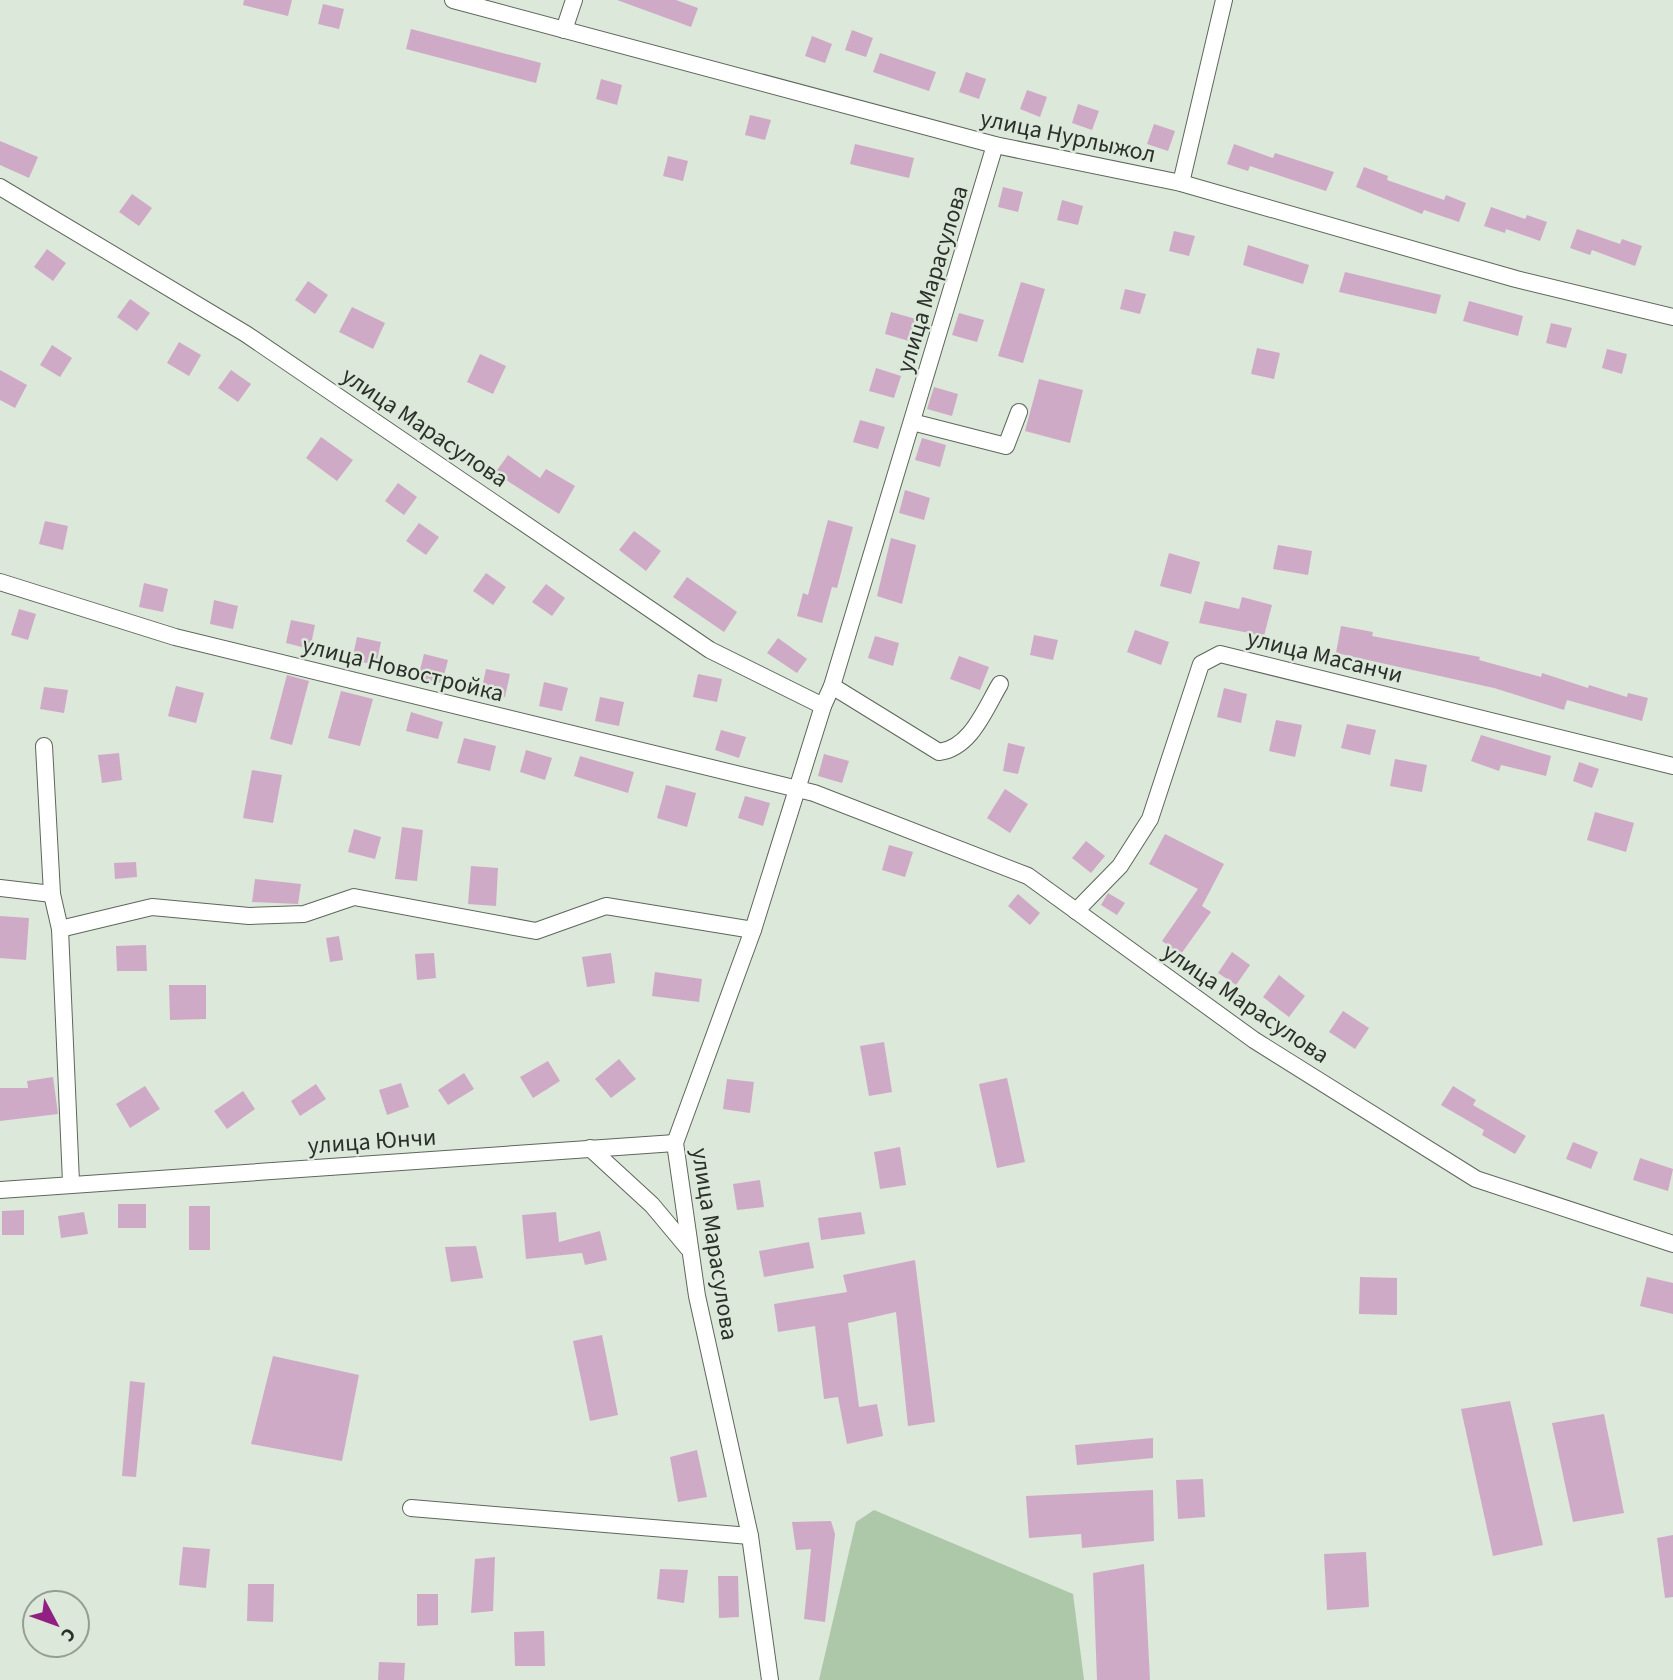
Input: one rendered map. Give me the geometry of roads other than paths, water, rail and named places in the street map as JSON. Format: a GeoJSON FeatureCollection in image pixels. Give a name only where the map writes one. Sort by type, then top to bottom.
{"type":"FeatureCollection","features":[{"type":"Feature","properties":{"kind":"street","name":"улица Нурлыжол"},"geometry":{"type":"LineString","coordinates":[[453,0],[995,145],[1181,183],[1516,279],[1673,317]]}},
{"type":"Feature","properties":{"kind":"street"},"geometry":{"type":"LineString","coordinates":[[564,30],[574,0]]}},
{"type":"Feature","properties":{"kind":"street"},"geometry":{"type":"LineString","coordinates":[[1181,183],[1224,0]]}},
{"type":"Feature","properties":{"kind":"street","name":"улица Марасулова"},"geometry":{"type":"LineString","coordinates":[[770,1680],[750,1536],[688,1248],[675,1143],[753,930],[823,706],[832,686],[995,145]]}},
{"type":"Feature","properties":{"kind":"street","name":"улица Марасулова"},"geometry":{"type":"LineString","coordinates":[[0,187],[246,334],[710,650],[823,706]]}},
{"type":"Feature","properties":{"kind":"street"},"geometry":{"type":"LineString","coordinates":[[912,422],[1006,446],[1019,412]]}},
{"type":"Feature","properties":{"kind":"street","name":"улица Новостройка"},"geometry":{"type":"LineString","coordinates":[[0,582],[175,637],[798,789]]}},
{"type":"Feature","properties":{"kind":"street","name":"улица Масанчи"},"geometry":{"type":"LineString","coordinates":[[1076,911],[1120,866],[1150,819],[1201,664],[1220,654],[1673,766]]}},
{"type":"Feature","properties":{"kind":"street"},"geometry":{"type":"LineString","coordinates":[[832,686],[939,752],[953,750],[974,729],[1000,684]]}},
{"type":"Feature","properties":{"kind":"street"},"geometry":{"type":"LineString","coordinates":[[44,746],[52,894],[60,929],[71,1182]]}},
{"type":"Feature","properties":{"kind":"street","name":"улица Марасулова"},"geometry":{"type":"LineString","coordinates":[[798,789],[1028,876],[1254,1040],[1476,1178],[1673,1244]]}},
{"type":"Feature","properties":{"kind":"street"},"geometry":{"type":"LineString","coordinates":[[0,888],[52,894]]}},
{"type":"Feature","properties":{"kind":"street"},"geometry":{"type":"LineString","coordinates":[[60,929],[152,907],[249,916],[304,914],[354,897],[536,931],[606,906],[753,930]]}},
{"type":"Feature","properties":{"kind":"street","name":"улица Юнчи"},"geometry":{"type":"LineString","coordinates":[[0,1189],[71,1182],[675,1143]]}},
{"type":"Feature","properties":{"kind":"street"},"geometry":{"type":"LineString","coordinates":[[590,1148],[652,1205],[688,1248]]}},
{"type":"Feature","properties":{"kind":"street"},"geometry":{"type":"LineString","coordinates":[[411,1508],[750,1536]]}}]}
